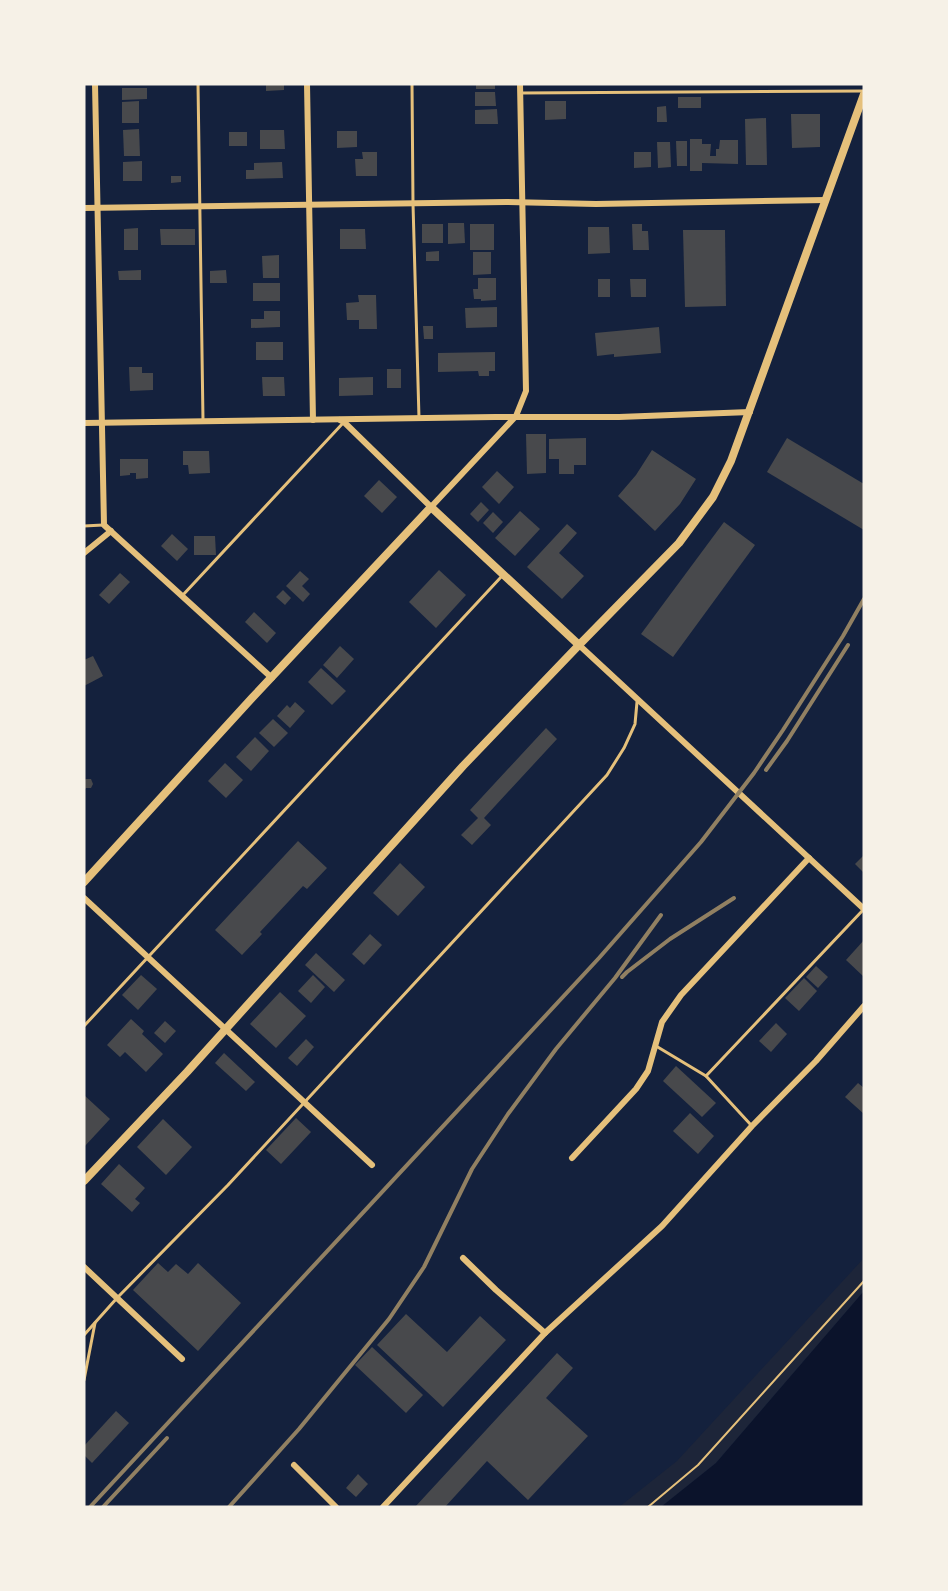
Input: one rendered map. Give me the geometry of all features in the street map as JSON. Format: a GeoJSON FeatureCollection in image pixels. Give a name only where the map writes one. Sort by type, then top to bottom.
{"type":"FeatureCollection","features":[{"type":"Feature","properties":{"kind":"main road"},"geometry":{"type":"LineString","coordinates":[[84,1181],[463,766],[679,543],[703,511],[713,497],[731,460],[750,412],[864,92]]}},
{"type":"Feature","properties":{"kind":"street"},"geometry":{"type":"LineString","coordinates":[[95,84],[104,525],[272,678]]}},
{"type":"Feature","properties":{"kind":"street"},"geometry":{"type":"LineString","coordinates":[[307,84],[313,420]]}},
{"type":"Feature","properties":{"kind":"street"},"geometry":{"type":"LineString","coordinates":[[84,882],[516,417],[526,391],[520,84]]}},
{"type":"Feature","properties":{"kind":"street"},"geometry":{"type":"LineString","coordinates":[[84,208],[826,200]]}},
{"type":"Feature","properties":{"kind":"street"},"geometry":{"type":"LineString","coordinates":[[84,423],[620,417],[750,412]]}},
{"type":"Feature","properties":{"kind":"street"},"geometry":{"type":"LineString","coordinates":[[341,420],[503,575],[864,909]]}},
{"type":"Feature","properties":{"kind":"street"},"geometry":{"type":"LineString","coordinates":[[84,553],[111,531]]}},
{"type":"Feature","properties":{"kind":"street"},"geometry":{"type":"LineString","coordinates":[[572,1158],[636,1089],[648,1071],[662,1022],[681,995],[809,858]]}},
{"type":"Feature","properties":{"kind":"street"},"geometry":{"type":"LineString","coordinates":[[84,898],[372,1165]]}},
{"type":"Feature","properties":{"kind":"street"},"geometry":{"type":"LineString","coordinates":[[383,1507],[545,1333],[662,1226],[752,1126],[816,1061],[864,1006]]}},
{"type":"Feature","properties":{"kind":"street"},"geometry":{"type":"LineString","coordinates":[[463,1258],[545,1333]]}},
{"type":"Feature","properties":{"kind":"street"},"geometry":{"type":"LineString","coordinates":[[84,1267],[182,1359]]}},
{"type":"Feature","properties":{"kind":"street"},"geometry":{"type":"LineString","coordinates":[[294,1465],[336,1507]]}},
{"type":"Feature","properties":{"kind":"lane"},"geometry":{"type":"LineString","coordinates":[[198,84],[202,421]]}},
{"type":"Feature","properties":{"kind":"lane"},"geometry":{"type":"LineString","coordinates":[[412,84],[419,418]]}},
{"type":"Feature","properties":{"kind":"lane"},"geometry":{"type":"LineString","coordinates":[[520,93],[864,92]]}},
{"type":"Feature","properties":{"kind":"lane"},"geometry":{"type":"LineString","coordinates":[[182,596],[341,420]]}},
{"type":"Feature","properties":{"kind":"lane"},"geometry":{"type":"LineString","coordinates":[[84,526],[104,525]]}},
{"type":"Feature","properties":{"kind":"lane"},"geometry":{"type":"LineString","coordinates":[[84,1026],[503,575]]}},
{"type":"Feature","properties":{"kind":"lane"},"geometry":{"type":"LineString","coordinates":[[84,1335],[117,1298],[228,1185],[607,775],[624,748],[635,724],[638,699]]}},
{"type":"Feature","properties":{"kind":"lane"},"geometry":{"type":"LineString","coordinates":[[706,1077],[864,909]]}},
{"type":"Feature","properties":{"kind":"lane"},"geometry":{"type":"LineString","coordinates":[[656,1046],[706,1077],[752,1126]]}},
{"type":"Feature","properties":{"kind":"lane"},"geometry":{"type":"LineString","coordinates":[[84,1380],[96,1323]]}},
{"type":"Feature","properties":{"kind":"path"},"geometry":{"type":"LineString","coordinates":[[648,1507],[698,1465],[864,1281]]}},
{"type":"Feature","properties":{"kind":"shaded area"},"geometry":{"type":"Polygon","coordinates":[[[864,1258],[864,1291],[716,1463],[661,1507],[619,1507],[677,1461],[864,1258]]]}},
{"type":"Feature","properties":{"kind":"shaded area"},"geometry":{"type":"Polygon","coordinates":[[[864,1291],[864,1507],[661,1507],[716,1463],[864,1291]]]}},
{"type":"Feature","properties":{"kind":"building"},"geometry":{"type":"Polygon","coordinates":[[[266,84],[284,84],[284,90],[266,91],[266,84]]]}},
{"type":"Feature","properties":{"kind":"building"},"geometry":{"type":"Polygon","coordinates":[[[476,84],[495,84],[495,89],[476,89],[476,84]]]}},
{"type":"Feature","properties":{"kind":"building"},"geometry":{"type":"Polygon","coordinates":[[[122,88],[147,88],[147,99],[122,100],[122,88]]]}},
{"type":"Feature","properties":{"kind":"building"},"geometry":{"type":"Polygon","coordinates":[[[475,92],[495,92],[496,106],[475,106],[475,92]]]}},
{"type":"Feature","properties":{"kind":"building"},"geometry":{"type":"Polygon","coordinates":[[[678,97],[701,97],[701,108],[678,108],[678,97]]]}},
{"type":"Feature","properties":{"kind":"building"},"geometry":{"type":"Polygon","coordinates":[[[139,101],[139,123],[122,123],[122,102],[139,101]]]}},
{"type":"Feature","properties":{"kind":"building"},"geometry":{"type":"Polygon","coordinates":[[[545,101],[566,101],[566,119],[545,120],[545,101]]]}},
{"type":"Feature","properties":{"kind":"building"},"geometry":{"type":"Polygon","coordinates":[[[666,106],[667,122],[657,122],[657,107],[666,106]]]}},
{"type":"Feature","properties":{"kind":"building"},"geometry":{"type":"Polygon","coordinates":[[[497,109],[498,124],[475,124],[475,110],[497,109]]]}},
{"type":"Feature","properties":{"kind":"building"},"geometry":{"type":"Polygon","coordinates":[[[791,114],[820,114],[820,147],[792,148],[791,114]]]}},
{"type":"Feature","properties":{"kind":"building"},"geometry":{"type":"Polygon","coordinates":[[[766,118],[767,165],[746,165],[745,119],[766,118]]]}},
{"type":"Feature","properties":{"kind":"building"},"geometry":{"type":"Polygon","coordinates":[[[139,129],[140,156],[124,156],[123,130],[139,129]]]}},
{"type":"Feature","properties":{"kind":"building"},"geometry":{"type":"Polygon","coordinates":[[[260,130],[284,130],[285,149],[260,149],[260,130]]]}},
{"type":"Feature","properties":{"kind":"building"},"geometry":{"type":"Polygon","coordinates":[[[337,131],[357,131],[357,147],[337,148],[337,131]]]}},
{"type":"Feature","properties":{"kind":"building"},"geometry":{"type":"Polygon","coordinates":[[[229,132],[247,132],[247,146],[229,146],[229,132]]]}},
{"type":"Feature","properties":{"kind":"building"},"geometry":{"type":"Polygon","coordinates":[[[690,139],[702,139],[702,144],[711,144],[710,156],[716,156],[720,140],[738,140],[738,164],[702,163],[702,171],[690,171],[690,139]]]}},
{"type":"Feature","properties":{"kind":"building"},"geometry":{"type":"Polygon","coordinates":[[[676,141],[687,141],[687,166],[677,166],[676,141]]]}},
{"type":"Feature","properties":{"kind":"building"},"geometry":{"type":"Polygon","coordinates":[[[657,142],[670,142],[671,167],[658,168],[657,142]]]}},
{"type":"Feature","properties":{"kind":"building"},"geometry":{"type":"Polygon","coordinates":[[[362,152],[377,152],[377,176],[356,176],[355,159],[363,159],[362,152]]]}},
{"type":"Feature","properties":{"kind":"building"},"geometry":{"type":"Polygon","coordinates":[[[634,152],[651,152],[651,167],[634,168],[634,152]]]}},
{"type":"Feature","properties":{"kind":"building"},"geometry":{"type":"Polygon","coordinates":[[[142,161],[142,181],[123,181],[123,162],[142,161]]]}},
{"type":"Feature","properties":{"kind":"building"},"geometry":{"type":"Polygon","coordinates":[[[282,162],[283,178],[246,179],[246,170],[254,170],[254,163],[282,162]]]}},
{"type":"Feature","properties":{"kind":"building"},"geometry":{"type":"Polygon","coordinates":[[[171,176],[181,176],[181,182],[171,183],[171,176]]]}},
{"type":"Feature","properties":{"kind":"building"},"geometry":{"type":"Polygon","coordinates":[[[448,223],[464,223],[465,243],[448,244],[448,223]]]}},
{"type":"Feature","properties":{"kind":"building"},"geometry":{"type":"Polygon","coordinates":[[[422,224],[443,224],[443,243],[422,243],[422,224]]]}},
{"type":"Feature","properties":{"kind":"building"},"geometry":{"type":"Polygon","coordinates":[[[470,224],[494,224],[494,250],[470,250],[470,224]]]}},
{"type":"Feature","properties":{"kind":"building"},"geometry":{"type":"Polygon","coordinates":[[[632,224],[642,224],[642,231],[648,231],[649,250],[633,250],[632,224]]]}},
{"type":"Feature","properties":{"kind":"building"},"geometry":{"type":"Polygon","coordinates":[[[588,227],[609,227],[610,253],[588,254],[588,227]]]}},
{"type":"Feature","properties":{"kind":"building"},"geometry":{"type":"Polygon","coordinates":[[[138,228],[138,250],[124,250],[124,229],[138,228]]]}},
{"type":"Feature","properties":{"kind":"building"},"geometry":{"type":"Polygon","coordinates":[[[160,229],[195,229],[195,245],[161,245],[160,229]]]}},
{"type":"Feature","properties":{"kind":"building"},"geometry":{"type":"Polygon","coordinates":[[[340,229],[365,229],[366,249],[340,249],[340,229]]]}},
{"type":"Feature","properties":{"kind":"building"},"geometry":{"type":"Polygon","coordinates":[[[683,230],[725,230],[726,306],[685,307],[683,230]]]}},
{"type":"Feature","properties":{"kind":"building"},"geometry":{"type":"Polygon","coordinates":[[[439,251],[439,261],[426,261],[426,252],[439,251]]]}},
{"type":"Feature","properties":{"kind":"building"},"geometry":{"type":"Polygon","coordinates":[[[473,252],[491,252],[491,274],[473,275],[473,252]]]}},
{"type":"Feature","properties":{"kind":"building"},"geometry":{"type":"Polygon","coordinates":[[[279,255],[279,278],[263,278],[262,256],[279,255]]]}},
{"type":"Feature","properties":{"kind":"building"},"geometry":{"type":"Polygon","coordinates":[[[141,270],[141,280],[119,280],[118,271],[141,270]]]}},
{"type":"Feature","properties":{"kind":"building"},"geometry":{"type":"Polygon","coordinates":[[[226,270],[227,283],[210,283],[210,271],[226,270]]]}},
{"type":"Feature","properties":{"kind":"building"},"geometry":{"type":"Polygon","coordinates":[[[478,278],[496,278],[496,300],[474,299],[473,289],[478,289],[478,278]]]}},
{"type":"Feature","properties":{"kind":"building"},"geometry":{"type":"Polygon","coordinates":[[[598,279],[610,279],[610,297],[598,297],[598,279]]]}},
{"type":"Feature","properties":{"kind":"building"},"geometry":{"type":"Polygon","coordinates":[[[630,279],[646,279],[646,297],[631,297],[630,279]]]}},
{"type":"Feature","properties":{"kind":"building"},"geometry":{"type":"Polygon","coordinates":[[[253,283],[280,283],[280,301],[253,301],[253,283]]]}},
{"type":"Feature","properties":{"kind":"building"},"geometry":{"type":"Polygon","coordinates":[[[358,295],[376,295],[377,329],[359,329],[359,320],[347,320],[346,303],[359,302],[358,295]]]}},
{"type":"Feature","properties":{"kind":"building"},"geometry":{"type":"Polygon","coordinates":[[[497,307],[497,327],[466,328],[465,308],[497,307]]]}},
{"type":"Feature","properties":{"kind":"building"},"geometry":{"type":"Polygon","coordinates":[[[264,311],[280,311],[280,327],[251,328],[251,319],[264,319],[264,311]]]}},
{"type":"Feature","properties":{"kind":"building"},"geometry":{"type":"Polygon","coordinates":[[[423,326],[433,326],[433,339],[424,339],[423,326]]]}},
{"type":"Feature","properties":{"kind":"building"},"geometry":{"type":"Polygon","coordinates":[[[659,327],[661,353],[597,356],[595,333],[659,327]]]}},
{"type":"Feature","properties":{"kind":"building"},"geometry":{"type":"Polygon","coordinates":[[[256,342],[283,342],[283,360],[256,360],[256,342]]]}},
{"type":"Feature","properties":{"kind":"building"},"geometry":{"type":"Polygon","coordinates":[[[495,352],[495,371],[489,371],[489,376],[479,376],[478,371],[438,372],[438,353],[495,352]]]}},
{"type":"Feature","properties":{"kind":"building"},"geometry":{"type":"Polygon","coordinates":[[[129,367],[142,367],[142,373],[153,373],[153,390],[130,391],[129,367]]]}},
{"type":"Feature","properties":{"kind":"building"},"geometry":{"type":"Polygon","coordinates":[[[387,369],[401,369],[401,388],[387,388],[387,369]]]}},
{"type":"Feature","properties":{"kind":"building"},"geometry":{"type":"Polygon","coordinates":[[[262,377],[284,377],[285,396],[263,396],[262,377]]]}},
{"type":"Feature","properties":{"kind":"building"},"geometry":{"type":"Polygon","coordinates":[[[373,377],[373,395],[339,396],[339,378],[373,377]]]}},
{"type":"Feature","properties":{"kind":"building"},"geometry":{"type":"Polygon","coordinates":[[[526,434],[546,434],[546,473],[527,474],[526,434]]]}},
{"type":"Feature","properties":{"kind":"building"},"geometry":{"type":"Polygon","coordinates":[[[586,438],[586,465],[574,465],[574,474],[559,474],[559,459],[549,459],[549,439],[586,438]]]}},
{"type":"Feature","properties":{"kind":"building"},"geometry":{"type":"Polygon","coordinates":[[[787,438],[864,484],[864,530],[767,472],[787,438]]]}},
{"type":"Feature","properties":{"kind":"building"},"geometry":{"type":"Polygon","coordinates":[[[652,450],[696,479],[680,504],[655,531],[618,496],[636,475],[652,450]]]}},
{"type":"Feature","properties":{"kind":"building"},"geometry":{"type":"Polygon","coordinates":[[[183,451],[209,451],[210,473],[189,474],[188,465],[183,465],[183,451]]]}},
{"type":"Feature","properties":{"kind":"building"},"geometry":{"type":"Polygon","coordinates":[[[120,459],[148,459],[148,478],[136,479],[136,473],[120,476],[120,459]]]}},
{"type":"Feature","properties":{"kind":"building"},"geometry":{"type":"Polygon","coordinates":[[[497,471],[514,487],[499,504],[482,487],[497,471]]]}},
{"type":"Feature","properties":{"kind":"building"},"geometry":{"type":"Polygon","coordinates":[[[379,480],[397,497],[382,513],[364,496],[379,480]]]}},
{"type":"Feature","properties":{"kind":"building"},"geometry":{"type":"Polygon","coordinates":[[[481,502],[489,510],[478,522],[470,514],[481,502]]]}},
{"type":"Feature","properties":{"kind":"building"},"geometry":{"type":"Polygon","coordinates":[[[520,511],[540,529],[515,556],[495,538],[520,511]]]}},
{"type":"Feature","properties":{"kind":"building"},"geometry":{"type":"Polygon","coordinates":[[[493,512],[503,522],[493,533],[483,523],[493,512]]]}},
{"type":"Feature","properties":{"kind":"building"},"geometry":{"type":"Polygon","coordinates":[[[724,522],[755,545],[673,657],[641,634],[724,522]]]}},
{"type":"Feature","properties":{"kind":"building"},"geometry":{"type":"Polygon","coordinates":[[[567,524],[577,533],[559,553],[584,576],[562,599],[527,567],[567,524]]]}},
{"type":"Feature","properties":{"kind":"building"},"geometry":{"type":"Polygon","coordinates":[[[172,534],[188,549],[177,561],[161,546],[172,534]]]}},
{"type":"Feature","properties":{"kind":"building"},"geometry":{"type":"Polygon","coordinates":[[[194,536],[215,536],[216,555],[194,555],[194,536]]]}},
{"type":"Feature","properties":{"kind":"building"},"geometry":{"type":"Polygon","coordinates":[[[439,570],[466,595],[436,628],[409,602],[439,570]]]}},
{"type":"Feature","properties":{"kind":"building"},"geometry":{"type":"Polygon","coordinates":[[[300,571],[309,579],[302,586],[310,594],[303,602],[286,586],[300,571]]]}},
{"type":"Feature","properties":{"kind":"building"},"geometry":{"type":"Polygon","coordinates":[[[120,573],[130,582],[109,604],[99,595],[120,573]]]}},
{"type":"Feature","properties":{"kind":"building"},"geometry":{"type":"Polygon","coordinates":[[[283,590],[291,598],[285,605],[276,597],[283,590]]]}},
{"type":"Feature","properties":{"kind":"building"},"geometry":{"type":"Polygon","coordinates":[[[254,612],[276,633],[267,643],[245,622],[254,612]]]}},
{"type":"Feature","properties":{"kind":"building"},"geometry":{"type":"Polygon","coordinates":[[[340,646],[354,659],[337,678],[323,665],[340,646]]]}},
{"type":"Feature","properties":{"kind":"building"},"geometry":{"type":"Polygon","coordinates":[[[93,656],[103,676],[84,686],[84,660],[93,656]]]}},
{"type":"Feature","properties":{"kind":"building"},"geometry":{"type":"Polygon","coordinates":[[[321,668],[346,691],[332,705],[308,682],[321,668]]]}},
{"type":"Feature","properties":{"kind":"building"},"geometry":{"type":"Polygon","coordinates":[[[295,702],[305,711],[290,728],[277,716],[287,705],[290,708],[295,702]]]}},
{"type":"Feature","properties":{"kind":"building"},"geometry":{"type":"Polygon","coordinates":[[[273,719],[288,733],[274,747],[259,733],[273,719]]]}},
{"type":"Feature","properties":{"kind":"building"},"geometry":{"type":"Polygon","coordinates":[[[546,728],[557,739],[484,818],[491,825],[472,845],[461,835],[478,818],[470,810],[546,728]]]}},
{"type":"Feature","properties":{"kind":"building"},"geometry":{"type":"Polygon","coordinates":[[[255,737],[269,751],[251,771],[236,757],[255,737]]]}},
{"type":"Feature","properties":{"kind":"building"},"geometry":{"type":"Polygon","coordinates":[[[225,763],[243,780],[226,798],[208,781],[225,763]]]}},
{"type":"Feature","properties":{"kind":"building"},"geometry":{"type":"Polygon","coordinates":[[[91,779],[93,784],[91,788],[84,790],[84,780],[91,779]]]}},
{"type":"Feature","properties":{"kind":"building"},"geometry":{"type":"Polygon","coordinates":[[[298,841],[327,868],[307,889],[303,886],[242,955],[215,930],[298,841]]]}},
{"type":"Feature","properties":{"kind":"building"},"geometry":{"type":"Polygon","coordinates":[[[864,855],[864,873],[855,864],[864,855]]]}},
{"type":"Feature","properties":{"kind":"building"},"geometry":{"type":"Polygon","coordinates":[[[400,863],[425,887],[398,916],[373,893],[400,863]]]}},
{"type":"Feature","properties":{"kind":"building"},"geometry":{"type":"Polygon","coordinates":[[[370,934],[382,945],[364,965],[352,954],[370,934]]]}},
{"type":"Feature","properties":{"kind":"building"},"geometry":{"type":"Polygon","coordinates":[[[864,940],[864,977],[846,960],[864,940]]]}},
{"type":"Feature","properties":{"kind":"building"},"geometry":{"type":"Polygon","coordinates":[[[316,953],[345,980],[334,992],[305,965],[316,953]]]}},
{"type":"Feature","properties":{"kind":"building"},"geometry":{"type":"Polygon","coordinates":[[[816,966],[828,977],[818,988],[806,977],[816,966]]]}},
{"type":"Feature","properties":{"kind":"building"},"geometry":{"type":"Polygon","coordinates":[[[141,975],[157,989],[138,1010],[122,995],[141,975]]]}},
{"type":"Feature","properties":{"kind":"building"},"geometry":{"type":"Polygon","coordinates":[[[313,975],[325,987],[311,1003],[298,991],[313,975]]]}},
{"type":"Feature","properties":{"kind":"building"},"geometry":{"type":"Polygon","coordinates":[[[804,978],[817,991],[799,1011],[785,998],[804,978]]]}},
{"type":"Feature","properties":{"kind":"building"},"geometry":{"type":"Polygon","coordinates":[[[280,992],[306,1016],[276,1048],[250,1024],[280,992]]]}},
{"type":"Feature","properties":{"kind":"building"},"geometry":{"type":"Polygon","coordinates":[[[131,1019],[144,1031],[142,1034],[163,1054],[146,1072],[125,1052],[120,1057],[107,1045],[131,1019]]]}},
{"type":"Feature","properties":{"kind":"building"},"geometry":{"type":"Polygon","coordinates":[[[165,1021],[176,1031],[165,1043],[154,1033],[165,1021]]]}},
{"type":"Feature","properties":{"kind":"building"},"geometry":{"type":"Polygon","coordinates":[[[776,1023],[787,1034],[771,1052],[759,1041],[776,1023]]]}},
{"type":"Feature","properties":{"kind":"building"},"geometry":{"type":"Polygon","coordinates":[[[306,1039],[314,1047],[297,1066],[288,1058],[306,1039]]]}},
{"type":"Feature","properties":{"kind":"building"},"geometry":{"type":"Polygon","coordinates":[[[224,1053],[255,1082],[246,1091],[215,1063],[224,1053]]]}},
{"type":"Feature","properties":{"kind":"building"},"geometry":{"type":"Polygon","coordinates":[[[676,1066],[716,1103],[702,1117],[663,1081],[676,1066]]]}},
{"type":"Feature","properties":{"kind":"building"},"geometry":{"type":"Polygon","coordinates":[[[858,1083],[864,1088],[864,1114],[845,1097],[858,1083]]]}},
{"type":"Feature","properties":{"kind":"building"},"geometry":{"type":"Polygon","coordinates":[[[84,1095],[110,1119],[84,1147],[84,1095]]]}},
{"type":"Feature","properties":{"kind":"building"},"geometry":{"type":"Polygon","coordinates":[[[690,1113],[714,1136],[698,1154],[673,1131],[690,1113]]]}},
{"type":"Feature","properties":{"kind":"building"},"geometry":{"type":"Polygon","coordinates":[[[296,1118],[311,1132],[281,1164],[266,1150],[296,1118]]]}},
{"type":"Feature","properties":{"kind":"building"},"geometry":{"type":"Polygon","coordinates":[[[163,1119],[192,1147],[166,1175],[137,1147],[163,1119]]]}},
{"type":"Feature","properties":{"kind":"building"},"geometry":{"type":"Polygon","coordinates":[[[119,1164],[145,1188],[135,1199],[140,1203],[132,1212],[101,1184],[119,1164]]]}},
{"type":"Feature","properties":{"kind":"building"},"geometry":{"type":"Polygon","coordinates":[[[158,1263],[168,1272],[176,1264],[188,1274],[198,1263],[241,1303],[198,1351],[133,1290],[158,1263]]]}},
{"type":"Feature","properties":{"kind":"building"},"geometry":{"type":"Polygon","coordinates":[[[406,1314],[447,1352],[480,1316],[506,1340],[443,1407],[377,1345],[406,1314]]]}},
{"type":"Feature","properties":{"kind":"building"},"geometry":{"type":"Polygon","coordinates":[[[372,1347],[423,1395],[406,1413],[355,1365],[372,1347]]]}},
{"type":"Feature","properties":{"kind":"building"},"geometry":{"type":"Polygon","coordinates":[[[557,1353],[573,1368],[546,1398],[588,1436],[528,1500],[487,1461],[445,1507],[415,1507],[557,1353]]]}},
{"type":"Feature","properties":{"kind":"building"},"geometry":{"type":"Polygon","coordinates":[[[116,1411],[129,1423],[92,1463],[84,1455],[84,1446],[116,1411]]]}},
{"type":"Feature","properties":{"kind":"building"},"geometry":{"type":"Polygon","coordinates":[[[358,1474],[368,1484],[356,1497],[346,1488],[358,1474]]]}},
{"type":"Feature","properties":{"kind":"railway"},"geometry":{"type":"LineString","coordinates":[[90,1507],[599,958],[701,842],[754,773],[783,730],[864,599]]}},
{"type":"Feature","properties":{"kind":"railway"},"geometry":{"type":"LineString","coordinates":[[766,770],[848,645]]}},
{"type":"Feature","properties":{"kind":"railway"},"geometry":{"type":"LineString","coordinates":[[622,977],[670,939],[734,898]]}},
{"type":"Feature","properties":{"kind":"railway"},"geometry":{"type":"LineString","coordinates":[[229,1507],[299,1429],[389,1319],[424,1267],[472,1169],[508,1114],[556,1049],[615,978],[661,915]]}},
{"type":"Feature","properties":{"kind":"railway"},"geometry":{"type":"LineString","coordinates":[[103,1507],[167,1438]]}}]}
